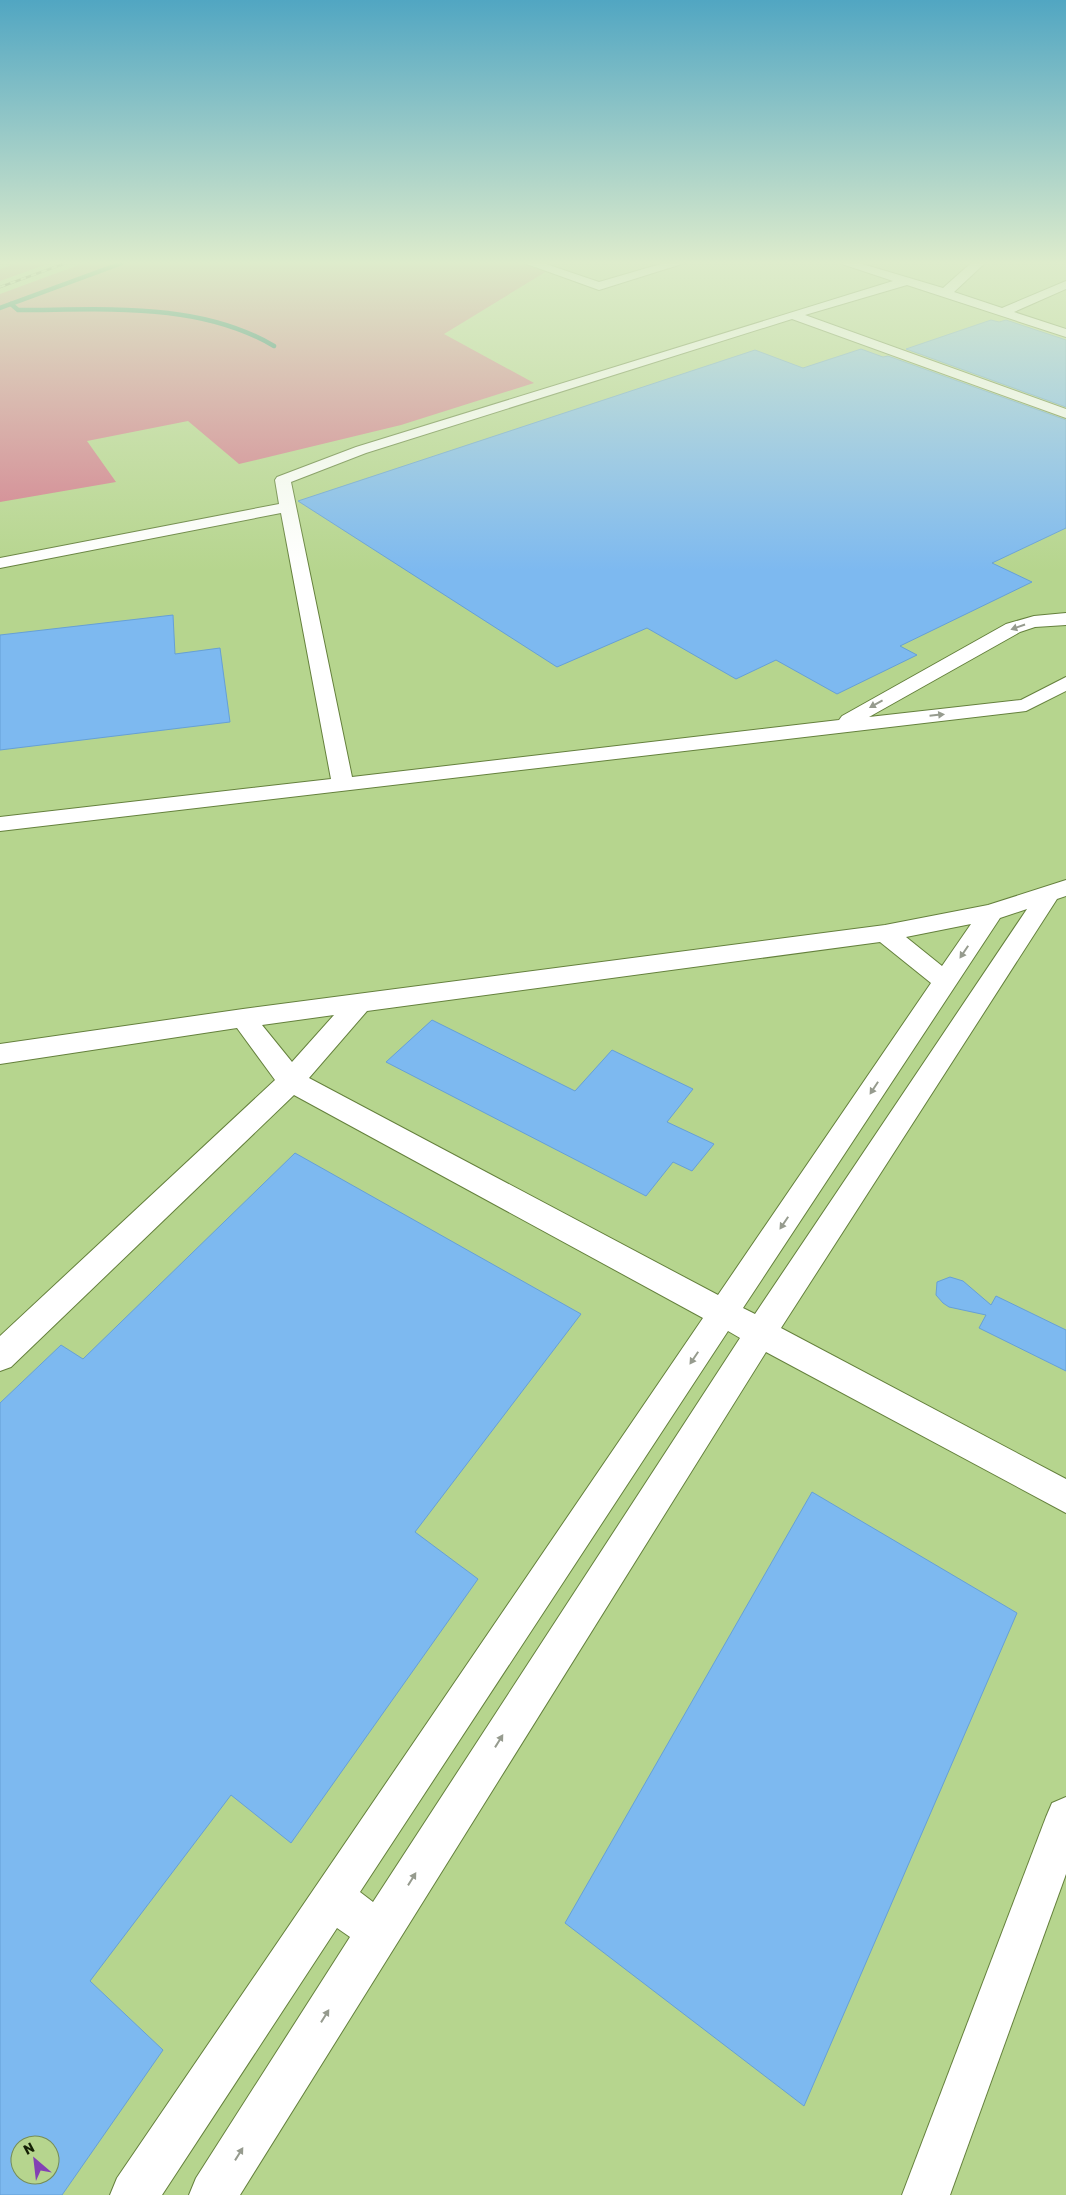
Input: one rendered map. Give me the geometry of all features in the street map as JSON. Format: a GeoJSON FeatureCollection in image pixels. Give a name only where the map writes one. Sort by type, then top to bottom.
{"type":"FeatureCollection","features":[{"type":"Feature","properties":{"kind":"lane"},"geometry":{"type":"LineString","coordinates":[[342,785],[283,480],[352,454],[632,365]]}},
{"type":"Feature","properties":{"kind":"lane"},"geometry":{"type":"LineString","coordinates":[[932,365],[1066,414]]}},
{"type":"Feature","properties":{"kind":"lane"},"geometry":{"type":"LineString","coordinates":[[0,563],[288,507]]}},
{"type":"Feature","properties":{"kind":"lane"},"geometry":{"type":"LineString","coordinates":[[836,726],[1014,628],[1034,622],[1066,619]]}},
{"type":"Feature","properties":{"kind":"lane"},"geometry":{"type":"LineString","coordinates":[[0,824],[1026,705],[1066,683]]}},
{"type":"Feature","properties":{"kind":"lane"},"geometry":{"type":"LineString","coordinates":[[0,830],[46,819]]}},
{"type":"Feature","properties":{"kind":"lane"},"geometry":{"type":"LineString","coordinates":[[0,1054],[243,1018],[885,933],[991,912],[1057,892]]}},
{"type":"Feature","properties":{"kind":"lane"},"geometry":{"type":"LineString","coordinates":[[213,2195],[378,1932],[890,1130],[1057,892]]}},
{"type":"Feature","properties":{"kind":"lane"},"geometry":{"type":"LineString","coordinates":[[134,2195],[991,912]]}},
{"type":"Feature","properties":{"kind":"lane"},"geometry":{"type":"LineString","coordinates":[[885,933],[945,981]]}},
{"type":"Feature","properties":{"kind":"lane"},"geometry":{"type":"LineString","coordinates":[[0,1356],[291,1081],[359,1003]]}},
{"type":"Feature","properties":{"kind":"lane"},"geometry":{"type":"LineString","coordinates":[[243,1018],[291,1081],[723,1315],[760,1332],[1066,1497]]}},
{"type":"Feature","properties":{"kind":"lane"},"geometry":{"type":"LineString","coordinates":[[856,1116],[890,1130]]}},
{"type":"Feature","properties":{"kind":"lane"},"geometry":{"type":"LineString","coordinates":[[926,2195],[1066,1817]]}},
{"type":"Feature","properties":{"kind":"lane"},"geometry":{"type":"LineString","coordinates":[[332,1898],[378,1932]]}},
{"type":"Feature","properties":{"kind":"shaded area"},"geometry":{"type":"Polygon","coordinates":[[[0,365],[502,365],[534,383],[401,425],[239,464],[188,421],[87,441],[116,482],[0,502],[0,365]]]}},
{"type":"Feature","properties":{"kind":"building"},"geometry":{"type":"Polygon","coordinates":[[[708,365],[796,365],[803,368],[811,365],[914,365],[1066,420],[1066,528],[992,563],[1032,582],[900,646],[917,655],[837,694],[776,660],[736,679],[647,628],[557,667],[298,501],[708,365]]]}},
{"type":"Feature","properties":{"kind":"building"},"geometry":{"type":"Polygon","coordinates":[[[951,365],[1066,365],[1066,407],[951,365]]]}},
{"type":"Feature","properties":{"kind":"building"},"geometry":{"type":"Polygon","coordinates":[[[173,615],[175,654],[220,648],[230,722],[0,750],[0,635],[173,615]]]}},
{"type":"Feature","properties":{"kind":"building"},"geometry":{"type":"Polygon","coordinates":[[[432,1020],[575,1091],[612,1050],[693,1089],[667,1122],[714,1144],[692,1171],[673,1162],[646,1196],[386,1062],[432,1020]]]}},
{"type":"Feature","properties":{"kind":"building"},"geometry":{"type":"Polygon","coordinates":[[[295,1153],[581,1314],[415,1532],[478,1579],[291,1843],[231,1795],[90,1981],[163,2050],[62,2195],[0,2195],[0,1403],[61,1345],[83,1359],[295,1153]]]}},
{"type":"Feature","properties":{"kind":"building"},"geometry":{"type":"Polygon","coordinates":[[[950,1277],[963,1281],[991,1305],[996,1296],[1066,1330],[1066,1371],[979,1328],[986,1315],[949,1307],[943,1303],[936,1295],[937,1282],[950,1277]]]}},
{"type":"Feature","properties":{"kind":"building"},"geometry":{"type":"Polygon","coordinates":[[[812,1492],[1017,1613],[804,2106],[565,1923],[812,1492]]]}}]}
